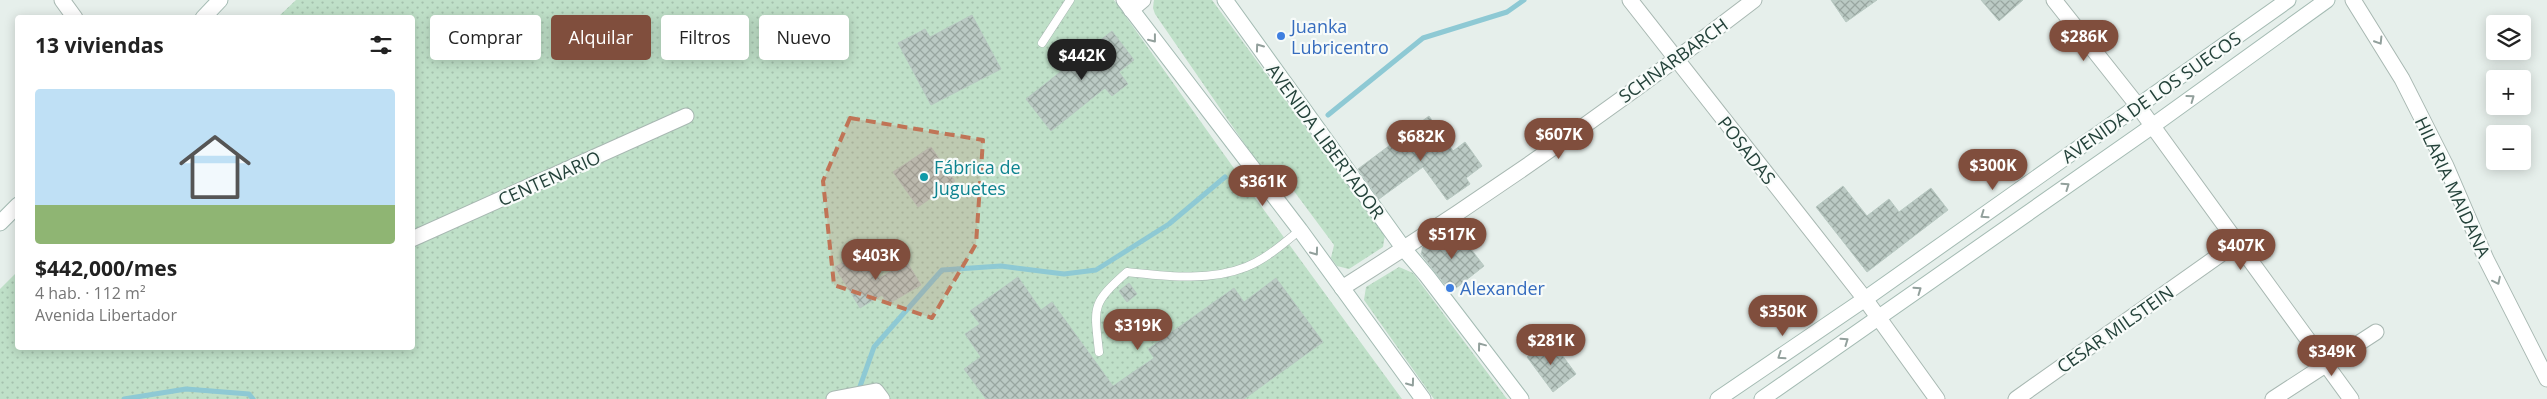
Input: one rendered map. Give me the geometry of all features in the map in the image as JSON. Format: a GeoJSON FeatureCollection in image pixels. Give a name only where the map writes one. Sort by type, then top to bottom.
{"type":"FeatureCollection","features":[{"type":"Feature","properties":{"kind":"street"},"geometry":{"type":"LineString","coordinates":[[62,0],[73,15]]}},
{"type":"Feature","properties":{"kind":"street"},"geometry":{"type":"LineString","coordinates":[[206,15],[220,0]]}},
{"type":"Feature","properties":{"kind":"street"},"geometry":{"type":"LineString","coordinates":[[1144,0],[1127,5],[1300,230],[1422,399]]}},
{"type":"Feature","properties":{"kind":"street","name":"AVENIDA LIBERTADOR"},"geometry":{"type":"LineString","coordinates":[[1225,0],[1404,249],[1428,276],[1521,399]]}},
{"type":"Feature","properties":{"kind":"street","name":"POSADAS"},"geometry":{"type":"LineString","coordinates":[[1630,0],[1865,299],[1937,399]]}},
{"type":"Feature","properties":{"kind":"street","name":"SCHNARBARCH"},"geometry":{"type":"LineString","coordinates":[[1342,288],[1404,249],[1676,60],[1754,0]]}},
{"type":"Feature","properties":{"kind":"street"},"geometry":{"type":"LineString","coordinates":[[2054,0],[2138,106],[2351,399]]}},
{"type":"Feature","properties":{"kind":"street","name":"AVENIDA DE LOS SUECOS"},"geometry":{"type":"LineString","coordinates":[[1718,399],[1865,299],[2288,0]]}},
{"type":"Feature","properties":{"kind":"street","name":"AVENIDA DE LOS SUECOS"},"geometry":{"type":"LineString","coordinates":[[1762,399],[2327,0]]}},
{"type":"Feature","properties":{"kind":"street","name":"HILARIA MAIDANA"},"geometry":{"type":"LineString","coordinates":[[2353,0],[2402,78],[2446,166],[2486,259],[2547,378]]}},
{"type":"Feature","properties":{"kind":"street","name":"CENTENARIO"},"geometry":{"type":"LineString","coordinates":[[415,238],[686,116]]}},
{"type":"Feature","properties":{"kind":"street"},"geometry":{"type":"LineString","coordinates":[[0,223],[15,208]]}},
{"type":"Feature","properties":{"kind":"street","name":"CESAR MILSTEIN"},"geometry":{"type":"LineString","coordinates":[[2016,399],[2238,242]]}},
{"type":"Feature","properties":{"kind":"street"},"geometry":{"type":"LineString","coordinates":[[2273,399],[2324,364],[2376,332]]}},
{"type":"Feature","properties":{"kind":"street"},"geometry":{"type":"LineString","coordinates":[[834,399],[879,395]]}},
{"type":"Feature","properties":{"kind":"lane"},"geometry":{"type":"LineString","coordinates":[[1042,42],[1070,0]]}},
{"type":"Feature","properties":{"kind":"lane"},"geometry":{"type":"LineString","coordinates":[[1099,352],[1095,311],[1106,291],[1127,272],[1170,276],[1213,276],[1246,267],[1272,252],[1300,230]]}},
{"type":"Feature","properties":{"kind":"highlighted area"},"geometry":{"type":"Polygon","coordinates":[[[850,118],[983,140],[976,244],[932,318],[834,285],[823,181],[850,118]]]}},
{"type":"Feature","properties":{"kind":"green space"},"geometry":{"type":"Polygon","coordinates":[[[296,0],[1114,0],[1402,399],[0,399],[0,289],[15,274],[15,350],[415,350],[415,15],[280,15],[296,0]]]}},
{"type":"Feature","properties":{"kind":"green space"},"geometry":{"type":"Polygon","coordinates":[[[1154,0],[1212,0],[1385,235],[1383,247],[1349,269],[1337,266],[1331,258],[1334,245],[1282,175],[1266,175],[1155,14],[1153,8],[1154,0]]]}},
{"type":"Feature","properties":{"kind":"green space"},"geometry":{"type":"Polygon","coordinates":[[[1399,267],[1413,273],[1507,399],[1434,399],[1364,300],[1366,287],[1399,267]]]}},
{"type":"Feature","properties":{"kind":"building"},"geometry":{"type":"Polygon","coordinates":[[[1831,0],[1877,0],[1846,22],[1831,0]]]}},
{"type":"Feature","properties":{"kind":"building"},"geometry":{"type":"Polygon","coordinates":[[[1981,0],[2023,0],[1999,21],[1981,0]]]}},
{"type":"Feature","properties":{"kind":"building"},"geometry":{"type":"Polygon","coordinates":[[[972,15],[1001,69],[931,105],[898,43],[925,29],[930,37],[972,15]]]}},
{"type":"Feature","properties":{"kind":"building"},"geometry":{"type":"Polygon","coordinates":[[[1112,31],[1134,60],[1119,72],[1128,84],[1112,96],[1105,88],[1051,131],[1026,99],[1112,31]]]}},
{"type":"Feature","properties":{"kind":"building"},"geometry":{"type":"Polygon","coordinates":[[[1429,116],[1453,151],[1465,142],[1482,166],[1466,178],[1470,184],[1447,200],[1423,167],[1379,199],[1358,169],[1429,116]]]}},
{"type":"Feature","properties":{"kind":"building","name":"Fábrica de Juguetes"},"geometry":{"type":"Polygon","coordinates":[[[931,147],[955,181],[918,207],[893,172],[931,147]]]}},
{"type":"Feature","properties":{"kind":"building"},"geometry":{"type":"Polygon","coordinates":[[[1843,186],[1867,216],[1889,199],[1899,212],[1931,188],[1948,210],[1867,272],[1816,207],[1843,186]]]}},
{"type":"Feature","properties":{"kind":"building"},"geometry":{"type":"Polygon","coordinates":[[[1457,231],[1484,266],[1451,292],[1421,254],[1423,247],[1438,237],[1442,243],[1457,231]]]}},
{"type":"Feature","properties":{"kind":"building"},"geometry":{"type":"Polygon","coordinates":[[[863,251],[879,278],[907,262],[921,285],[888,304],[882,295],[860,308],[835,267],[863,251]]]}},
{"type":"Feature","properties":{"kind":"building"},"geometry":{"type":"Polygon","coordinates":[[[1018,277],[1041,310],[1052,302],[1113,386],[1154,358],[1148,349],[1234,288],[1244,302],[1276,278],[1323,342],[1244,399],[986,399],[964,369],[981,357],[965,334],[980,324],[970,311],[1018,277]]]}},
{"type":"Feature","properties":{"kind":"building"},"geometry":{"type":"Polygon","coordinates":[[[1129,283],[1137,294],[1127,302],[1119,291],[1129,283]]]}},
{"type":"Feature","properties":{"kind":"building"},"geometry":{"type":"Polygon","coordinates":[[[1550,339],[1576,374],[1553,392],[1527,357],[1550,339]]]}},
{"type":"Feature","properties":{"kind":"waterway"},"geometry":{"type":"LineString","coordinates":[[1328,115],[1423,38],[1507,12],[1524,0]]}},
{"type":"Feature","properties":{"kind":"waterway"},"geometry":{"type":"LineString","coordinates":[[858,392],[874,347],[942,270],[1001,266],[1064,274],[1096,270],[1169,224],[1225,177]]}},
{"type":"Feature","properties":{"kind":"waterway"},"geometry":{"type":"LineString","coordinates":[[124,399],[186,389],[249,394],[253,399]]}},
{"type":"Feature","properties":{"kind":"place","name":"Juanka Lubricentro"},"geometry":{"type":"Point","coordinates":[1281,36]}},
{"type":"Feature","properties":{"kind":"place","name":"Fábrica de Juguetes"},"geometry":{"type":"Point","coordinates":[924,177]}},
{"type":"Feature","properties":{"kind":"place","name":"Alexander"},"geometry":{"type":"Point","coordinates":[1450,288]}}]}
